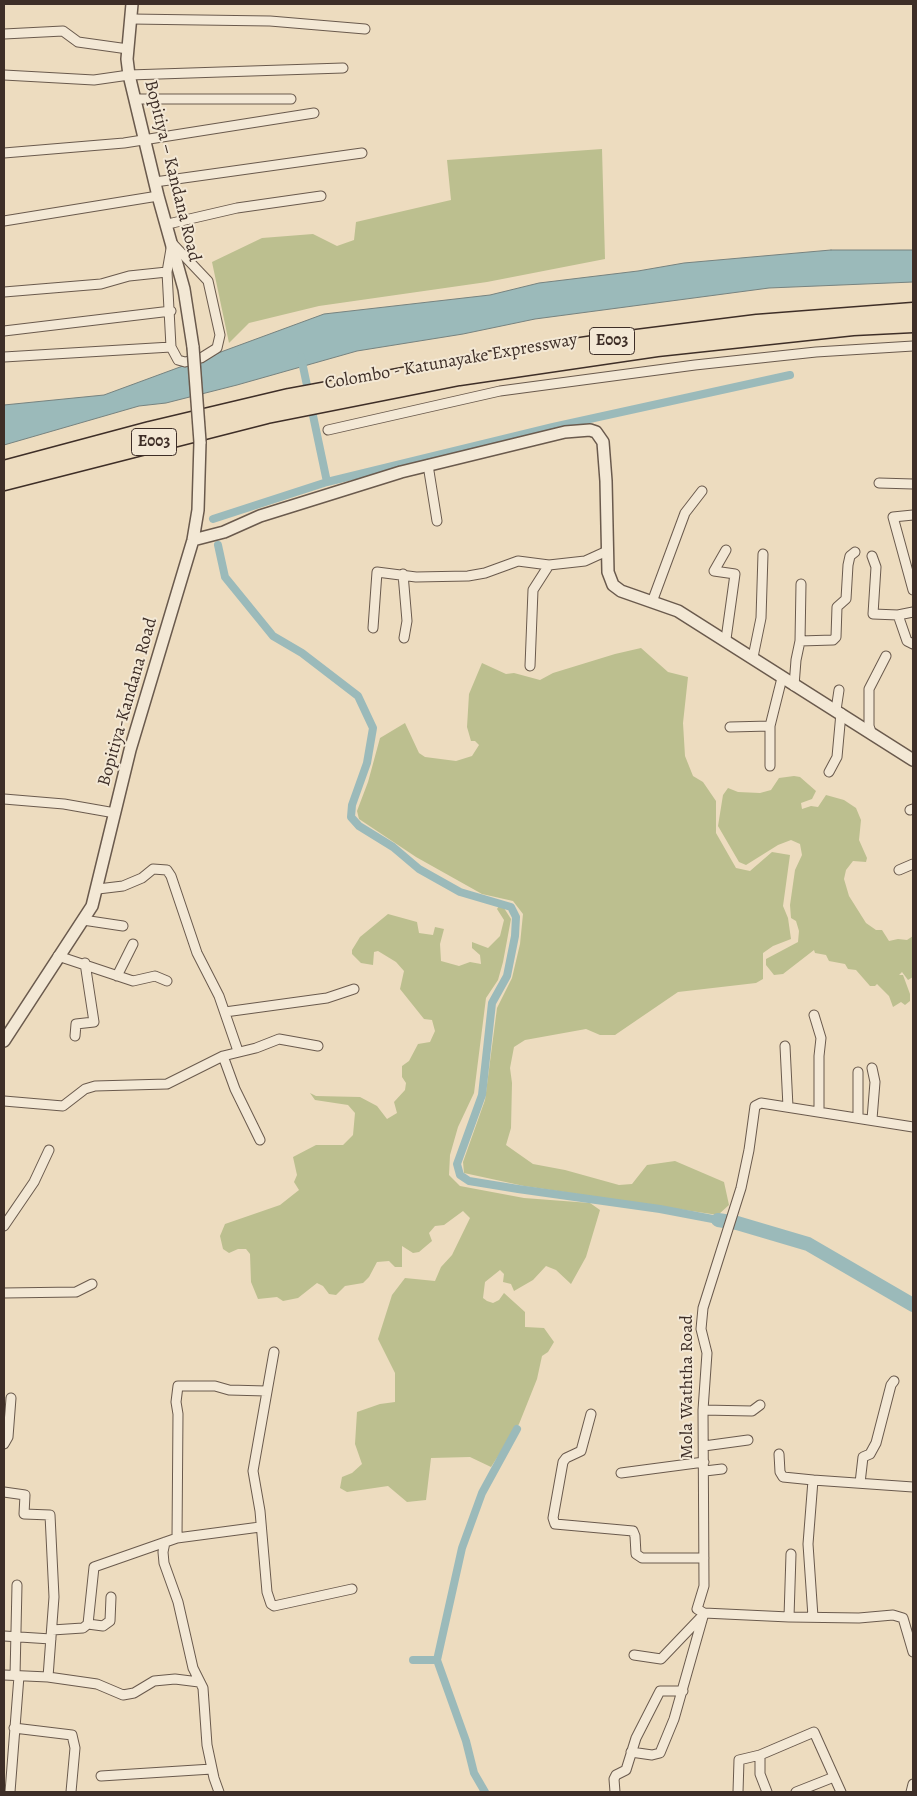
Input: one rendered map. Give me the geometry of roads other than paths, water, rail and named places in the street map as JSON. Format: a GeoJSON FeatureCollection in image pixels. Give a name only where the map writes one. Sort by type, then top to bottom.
{"type":"FeatureCollection","features":[{"type":"Feature","properties":{"kind":"highway","name":"Colombo - Katunayake Expressway"},"geometry":{"type":"LineString","coordinates":[[4,482],[310,400],[489,360],[620,340],[757,323],[913,311]]}},
{"type":"Feature","properties":{"kind":"highway","name":"Colombo - Katunayake Expressway"},"geometry":{"type":"LineString","coordinates":[[4,469],[159,428],[310,400],[657,348],[853,328],[913,324]]}},
{"type":"Feature","properties":{"kind":"street","name":"Bopitiya – Kandana Road"},"geometry":{"type":"LineString","coordinates":[[132,4],[128,49],[129,75],[158,196],[168,224],[184,289],[193,347]]}},
{"type":"Feature","properties":{"kind":"street"},"geometry":{"type":"LineString","coordinates":[[131,19],[270,21],[365,29]]}},
{"type":"Feature","properties":{"kind":"street"},"geometry":{"type":"LineString","coordinates":[[4,34],[63,31],[78,42],[128,49]]}},
{"type":"Feature","properties":{"kind":"street"},"geometry":{"type":"LineString","coordinates":[[4,75],[94,80],[129,75],[258,69],[344,68]]}},
{"type":"Feature","properties":{"kind":"street"},"geometry":{"type":"LineString","coordinates":[[136,99],[291,99]]}},
{"type":"Feature","properties":{"kind":"street"},"geometry":{"type":"LineString","coordinates":[[4,153],[124,143],[314,114]]}},
{"type":"Feature","properties":{"kind":"street"},"geometry":{"type":"LineString","coordinates":[[155,182],[362,154]]}},
{"type":"Feature","properties":{"kind":"street"},"geometry":{"type":"LineString","coordinates":[[4,221],[158,196]]}},
{"type":"Feature","properties":{"kind":"street"},"geometry":{"type":"LineString","coordinates":[[168,224],[237,208],[321,196]]}},
{"type":"Feature","properties":{"kind":"street"},"geometry":{"type":"LineString","coordinates":[[172,243],[208,281],[220,336],[216,348],[201,358],[185,362],[178,360],[171,347],[168,272],[172,243]]}},
{"type":"Feature","properties":{"kind":"street"},"geometry":{"type":"LineString","coordinates":[[4,292],[102,284],[129,276],[168,272]]}},
{"type":"Feature","properties":{"kind":"street"},"geometry":{"type":"LineString","coordinates":[[4,332],[171,312]]}},
{"type":"Feature","properties":{"kind":"street"},"geometry":{"type":"LineString","coordinates":[[328,430],[500,392],[695,365],[816,352],[913,346]]}},
{"type":"Feature","properties":{"kind":"street"},"geometry":{"type":"LineString","coordinates":[[4,357],[171,347]]}},
{"type":"Feature","properties":{"kind":"street","name":"Bopitiya-Kandana Road"},"geometry":{"type":"LineString","coordinates":[[4,1041],[92,906],[98,888],[130,750],[194,540],[198,510],[200,442],[193,347]]}},
{"type":"Feature","properties":{"kind":"street"},"geometry":{"type":"LineString","coordinates":[[194,540],[332,492],[565,432],[590,430],[601,436],[604,453],[606,551],[608,572],[612,584],[621,590],[678,611],[726,639],[794,686],[839,712],[913,760]]}},
{"type":"Feature","properties":{"kind":"street"},"geometry":{"type":"LineString","coordinates":[[428,466],[437,521]]}},
{"type":"Feature","properties":{"kind":"street"},"geometry":{"type":"LineString","coordinates":[[879,482],[913,484]]}},
{"type":"Feature","properties":{"kind":"street"},"geometry":{"type":"LineString","coordinates":[[652,602],[685,513],[702,491]]}},
{"type":"Feature","properties":{"kind":"street"},"geometry":{"type":"LineString","coordinates":[[913,515],[893,517],[913,590]]}},
{"type":"Feature","properties":{"kind":"street"},"geometry":{"type":"LineString","coordinates":[[726,550],[714,572],[735,574],[726,639]]}},
{"type":"Feature","properties":{"kind":"street"},"geometry":{"type":"LineString","coordinates":[[373,628],[377,572],[416,577],[468,576],[486,573],[518,561],[549,565],[585,561],[606,551]]}},
{"type":"Feature","properties":{"kind":"street"},"geometry":{"type":"LineString","coordinates":[[800,641],[833,640],[836,637],[837,607],[846,599],[848,565],[850,556],[856,552]]}},
{"type":"Feature","properties":{"kind":"street"},"geometry":{"type":"LineString","coordinates":[[753,657],[761,618],[763,554]]}},
{"type":"Feature","properties":{"kind":"street"},"geometry":{"type":"LineString","coordinates":[[872,556],[876,567],[873,614],[898,616],[913,612]]}},
{"type":"Feature","properties":{"kind":"street"},"geometry":{"type":"LineString","coordinates":[[530,666],[533,590],[549,565]]}},
{"type":"Feature","properties":{"kind":"street"},"geometry":{"type":"LineString","coordinates":[[403,574],[407,621],[404,638]]}},
{"type":"Feature","properties":{"kind":"street"},"geometry":{"type":"LineString","coordinates":[[794,686],[800,641],[801,584]]}},
{"type":"Feature","properties":{"kind":"street"},"geometry":{"type":"LineString","coordinates":[[898,616],[907,641],[913,644]]}},
{"type":"Feature","properties":{"kind":"street"},"geometry":{"type":"LineString","coordinates":[[872,735],[869,726],[869,689],[886,656]]}},
{"type":"Feature","properties":{"kind":"street"},"geometry":{"type":"LineString","coordinates":[[770,766],[770,726],[782,678]]}},
{"type":"Feature","properties":{"kind":"street"},"geometry":{"type":"LineString","coordinates":[[829,772],[837,757],[839,690]]}},
{"type":"Feature","properties":{"kind":"street"},"geometry":{"type":"LineString","coordinates":[[730,727],[770,726]]}},
{"type":"Feature","properties":{"kind":"street"},"geometry":{"type":"LineString","coordinates":[[4,799],[64,804],[115,813]]}},
{"type":"Feature","properties":{"kind":"street"},"geometry":{"type":"LineString","coordinates":[[898,870],[913,864]]}},
{"type":"Feature","properties":{"kind":"street"},"geometry":{"type":"LineString","coordinates":[[98,888],[123,886],[142,878],[153,869],[167,870],[171,876],[197,953],[219,996],[238,1051]]}},
{"type":"Feature","properties":{"kind":"street"},"geometry":{"type":"LineString","coordinates":[[83,920],[123,926]]}},
{"type":"Feature","properties":{"kind":"street"},"geometry":{"type":"LineString","coordinates":[[117,976],[133,944]]}},
{"type":"Feature","properties":{"kind":"street"},"geometry":{"type":"LineString","coordinates":[[58,956],[86,963],[117,976],[133,980],[155,976],[167,982]]}},
{"type":"Feature","properties":{"kind":"street"},"geometry":{"type":"LineString","coordinates":[[75,1036],[76,1024],[94,1022],[86,963]]}},
{"type":"Feature","properties":{"kind":"street"},"geometry":{"type":"LineString","coordinates":[[225,1012],[327,998],[354,989]]}},
{"type":"Feature","properties":{"kind":"street"},"geometry":{"type":"LineString","coordinates":[[814,1015],[821,1038],[818,1056],[819,1111]]}},
{"type":"Feature","properties":{"kind":"street"},"geometry":{"type":"LineString","coordinates":[[4,1101],[63,1106],[85,1089],[95,1086],[167,1084],[223,1056],[279,1039],[318,1046]]}},
{"type":"Feature","properties":{"kind":"street"},"geometry":{"type":"LineString","coordinates":[[785,1046],[788,1107]]}},
{"type":"Feature","properties":{"kind":"street"},"geometry":{"type":"LineString","coordinates":[[223,1056],[235,1089],[260,1140]]}},
{"type":"Feature","properties":{"kind":"street"},"geometry":{"type":"LineString","coordinates":[[872,1068],[875,1082],[872,1119]]}},
{"type":"Feature","properties":{"kind":"street"},"geometry":{"type":"LineString","coordinates":[[858,1072],[858,1117]]}},
{"type":"Feature","properties":{"kind":"street","name":"Mola Waththa Road"},"geometry":{"type":"LineString","coordinates":[[704,1614],[697,1609],[704,1586],[705,1471],[703,1410],[707,1353],[701,1329],[703,1308],[731,1222],[749,1150],[754,1106],[761,1103],[872,1119],[913,1127]]}},
{"type":"Feature","properties":{"kind":"street"},"geometry":{"type":"LineString","coordinates":[[4,1226],[34,1182],[49,1150]]}},
{"type":"Feature","properties":{"kind":"street"},"geometry":{"type":"LineString","coordinates":[[4,1293],[76,1292],[92,1284]]}},
{"type":"Feature","properties":{"kind":"street"},"geometry":{"type":"LineString","coordinates":[[274,1352],[253,1470],[260,1512],[260,1528],[270,1604],[274,1606],[352,1589]]}},
{"type":"Feature","properties":{"kind":"street"},"geometry":{"type":"LineString","coordinates":[[860,1483],[863,1457],[870,1454],[876,1443],[891,1385],[894,1381]]}},
{"type":"Feature","properties":{"kind":"street"},"geometry":{"type":"LineString","coordinates":[[177,1538],[178,1414],[176,1390],[178,1386],[215,1386],[231,1390],[266,1391]]}},
{"type":"Feature","properties":{"kind":"street"},"geometry":{"type":"LineString","coordinates":[[4,1444],[8,1438],[11,1398]]}},
{"type":"Feature","properties":{"kind":"street"},"geometry":{"type":"LineString","coordinates":[[703,1410],[752,1411],[760,1405]]}},
{"type":"Feature","properties":{"kind":"street"},"geometry":{"type":"LineString","coordinates":[[591,1414],[581,1451],[566,1458],[563,1462],[553,1518],[556,1524],[633,1531],[636,1554],[642,1558],[704,1558]]}},
{"type":"Feature","properties":{"kind":"street"},"geometry":{"type":"LineString","coordinates":[[704,1446],[748,1440]]}},
{"type":"Feature","properties":{"kind":"street"},"geometry":{"type":"LineString","coordinates":[[779,1454],[780,1472],[783,1476],[913,1487]]}},
{"type":"Feature","properties":{"kind":"street"},"geometry":{"type":"LineString","coordinates":[[620,1472],[704,1462]]}},
{"type":"Feature","properties":{"kind":"street"},"geometry":{"type":"LineString","coordinates":[[705,1471],[722,1469]]}},
{"type":"Feature","properties":{"kind":"street"},"geometry":{"type":"LineString","coordinates":[[813,1480],[808,1544],[813,1617]]}},
{"type":"Feature","properties":{"kind":"street"},"geometry":{"type":"LineString","coordinates":[[4,1492],[25,1495],[24,1514],[50,1515],[54,1597],[48,1677]]}},
{"type":"Feature","properties":{"kind":"street"},"geometry":{"type":"LineString","coordinates":[[4,1636],[52,1635],[83,1628],[88,1624],[94,1567],[177,1538],[260,1528]]}},
{"type":"Feature","properties":{"kind":"street"},"geometry":{"type":"LineString","coordinates":[[165,1542],[163,1552],[164,1563],[178,1602],[193,1668],[204,1694],[208,1745],[212,1769],[220,1792]]}},
{"type":"Feature","properties":{"kind":"street"},"geometry":{"type":"LineString","coordinates":[[789,1617],[791,1554]]}},
{"type":"Feature","properties":{"kind":"street"},"geometry":{"type":"LineString","coordinates":[[10,1792],[17,1676],[17,1585]]}},
{"type":"Feature","properties":{"kind":"street"},"geometry":{"type":"LineString","coordinates":[[88,1624],[103,1626],[110,1620],[112,1598]]}},
{"type":"Feature","properties":{"kind":"street"},"geometry":{"type":"LineString","coordinates":[[634,1655],[661,1659],[704,1614],[859,1618],[893,1616],[903,1618],[913,1652]]}},
{"type":"Feature","properties":{"kind":"street"},"geometry":{"type":"LineString","coordinates":[[631,1752],[652,1755],[660,1753],[683,1691],[704,1614]]}},
{"type":"Feature","properties":{"kind":"street"},"geometry":{"type":"LineString","coordinates":[[4,1675],[48,1677],[97,1684],[123,1695],[134,1693],[154,1681],[175,1679],[199,1682]]}},
{"type":"Feature","properties":{"kind":"street"},"geometry":{"type":"LineString","coordinates":[[615,1792],[614,1779],[616,1775],[626,1770],[631,1752],[660,1691],[683,1691]]}},
{"type":"Feature","properties":{"kind":"street"},"geometry":{"type":"LineString","coordinates":[[14,1728],[72,1735],[75,1748],[72,1792]]}},
{"type":"Feature","properties":{"kind":"street"},"geometry":{"type":"LineString","coordinates":[[738,1792],[739,1760],[760,1755],[814,1732],[841,1792]]}},
{"type":"Feature","properties":{"kind":"street"},"geometry":{"type":"LineString","coordinates":[[760,1755],[760,1774],[767,1792]]}},
{"type":"Feature","properties":{"kind":"street"},"geometry":{"type":"LineString","coordinates":[[101,1776],[212,1769]]}},
{"type":"Feature","properties":{"kind":"street"},"geometry":{"type":"LineString","coordinates":[[796,1792],[834,1777]]}},
{"type":"Feature","properties":{"kind":"street"},"geometry":{"type":"LineString","coordinates":[[912,1792],[913,1784]]}},
{"type":"Feature","properties":{"kind":"water"},"geometry":{"type":"Polygon","coordinates":[[[831,250],[913,250],[913,282],[769,288],[535,319],[463,334],[357,351],[166,403],[139,406],[4,445],[4,405],[104,395],[324,314],[490,295],[539,283],[638,271],[684,263],[831,250]]]}},
{"type":"Feature","properties":{"kind":"waterway"},"geometry":{"type":"LineString","coordinates":[[301,357],[309,395]]}},
{"type":"Feature","properties":{"kind":"waterway"},"geometry":{"type":"LineString","coordinates":[[213,519],[327,482],[553,427],[790,375]]}},
{"type":"Feature","properties":{"kind":"waterway"},"geometry":{"type":"LineString","coordinates":[[311,406],[327,482]]}},
{"type":"Feature","properties":{"kind":"waterway"},"geometry":{"type":"LineString","coordinates":[[218,545],[225,577],[273,636],[302,653],[358,696],[373,728],[367,763],[352,805],[351,817],[359,826],[393,847],[419,869],[460,892],[511,907],[516,917],[515,936],[507,976],[492,1003],[482,1095],[457,1164],[460,1175],[469,1181],[660,1209],[718,1220]]}},
{"type":"Feature","properties":{"kind":"waterway"},"geometry":{"type":"LineString","coordinates":[[718,1220],[737,1223],[808,1244],[913,1305]]}},
{"type":"Feature","properties":{"kind":"waterway"},"geometry":{"type":"LineString","coordinates":[[437,1660],[462,1548],[482,1493],[517,1429]]}},
{"type":"Feature","properties":{"kind":"waterway"},"geometry":{"type":"LineString","coordinates":[[413,1660],[437,1660],[466,1741],[474,1773],[485,1792]]}}]}
